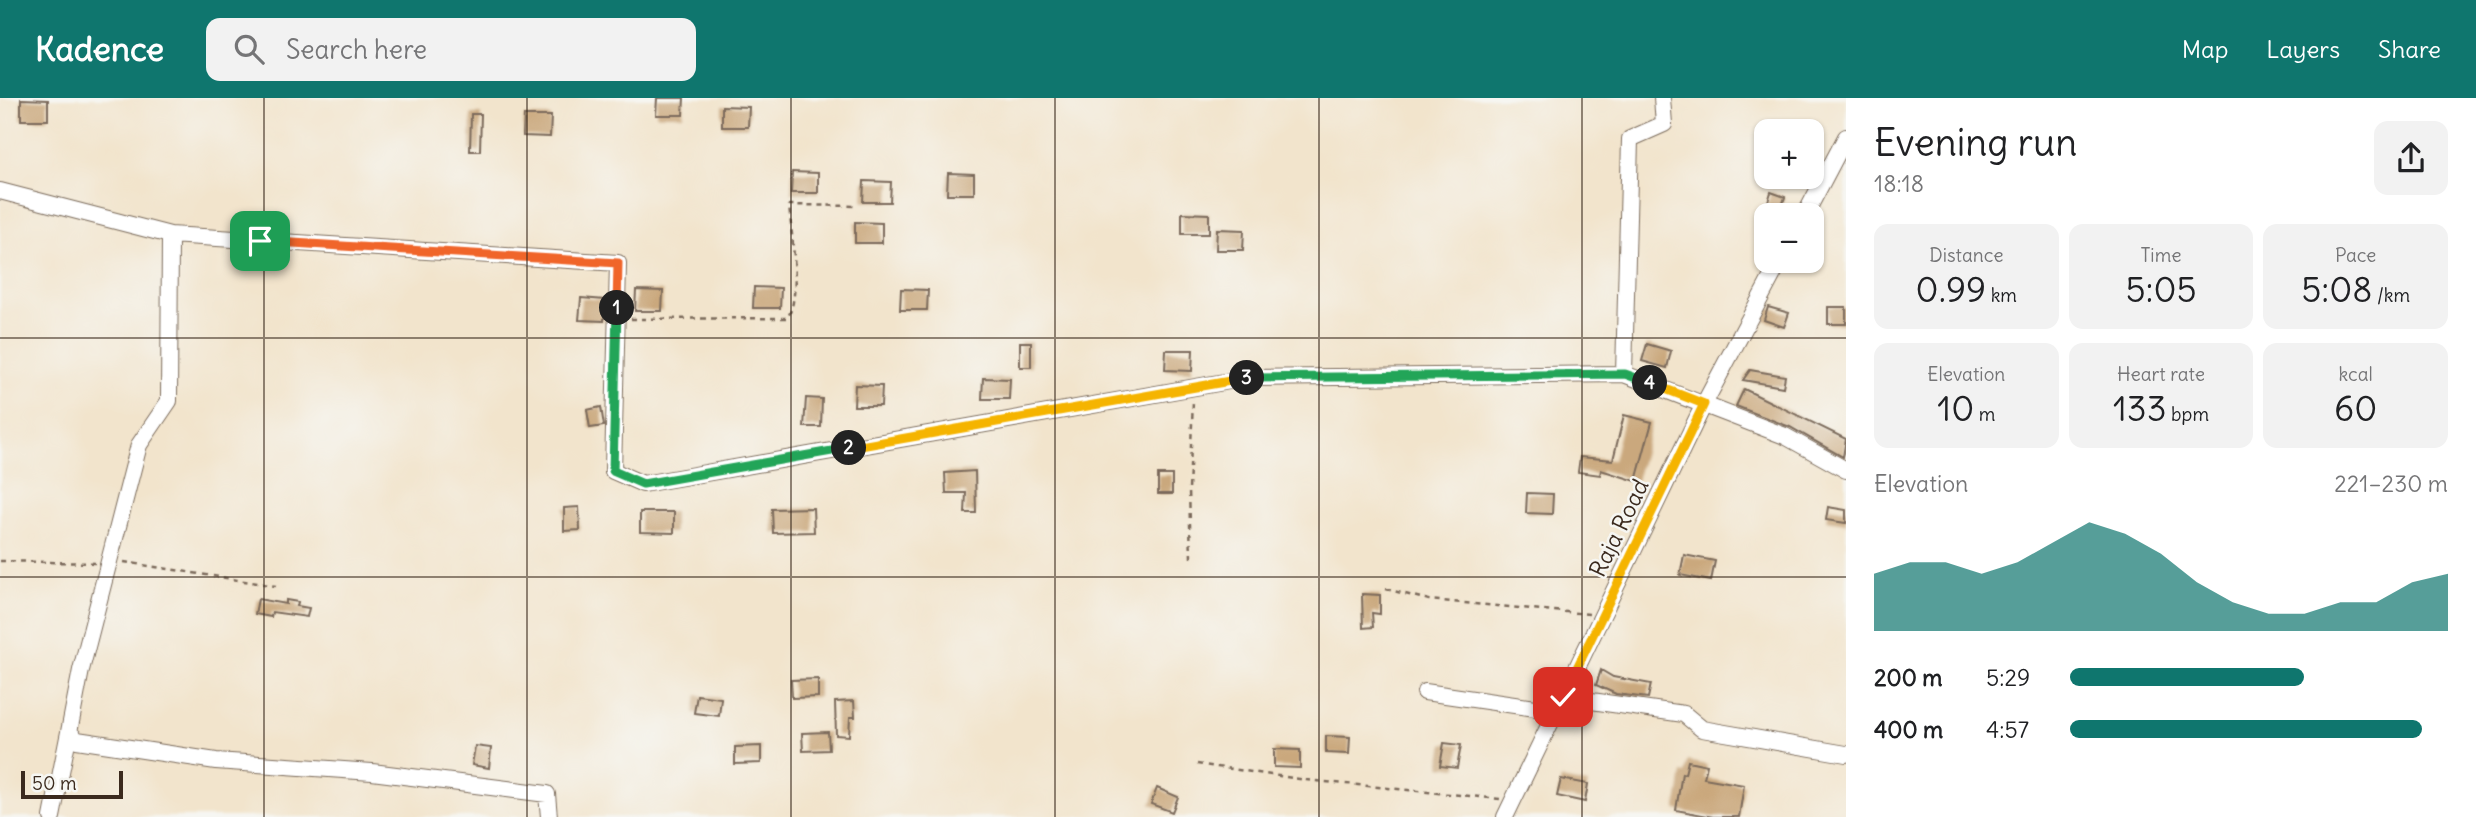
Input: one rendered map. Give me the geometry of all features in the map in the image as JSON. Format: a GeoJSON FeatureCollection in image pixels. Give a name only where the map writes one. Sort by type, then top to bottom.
{"type":"FeatureCollection","features":[{"type":"Feature","properties":{"kind":"street"},"geometry":{"type":"LineString","coordinates":[[1625,374],[1630,139],[1664,124],[1662,98]]}},
{"type":"Feature","properties":{"kind":"street"},"geometry":{"type":"LineString","coordinates":[[1811,203],[1846,137]]}},
{"type":"Feature","properties":{"kind":"street"},"geometry":{"type":"LineString","coordinates":[[0,191],[170,235],[618,263],[613,471],[643,484],[1247,378],[1625,374],[1785,436],[1846,470]]}},
{"type":"Feature","properties":{"kind":"street"},"geometry":{"type":"LineString","coordinates":[[52,817],[80,670],[139,445],[169,401],[170,235]]}},
{"type":"Feature","properties":{"kind":"street","name":"Raja Road"},"geometry":{"type":"LineString","coordinates":[[1505,817],[1704,404],[1774,273]]}},
{"type":"Feature","properties":{"kind":"street"},"geometry":{"type":"LineString","coordinates":[[1425,692],[1684,713],[1702,729],[1846,754]]}},
{"type":"Feature","properties":{"kind":"street"},"geometry":{"type":"LineString","coordinates":[[69,732],[77,740],[216,761],[372,772],[547,794],[548,817]]}},
{"type":"Feature","properties":{"kind":"path"},"geometry":{"type":"LineString","coordinates":[[617,319],[787,317],[793,310],[794,277],[789,205],[858,206]]}},
{"type":"Feature","properties":{"kind":"path"},"geometry":{"type":"LineString","coordinates":[[1191,388],[1194,412],[1189,490],[1191,558]]}},
{"type":"Feature","properties":{"kind":"path"},"geometry":{"type":"LineString","coordinates":[[0,561],[110,561],[276,586]]}},
{"type":"Feature","properties":{"kind":"path"},"geometry":{"type":"LineString","coordinates":[[1386,589],[1429,600],[1602,615]]}},
{"type":"Feature","properties":{"kind":"path"},"geometry":{"type":"LineString","coordinates":[[1197,764],[1306,780],[1513,800]]}},
{"type":"Feature","properties":{"kind":"building"},"geometry":{"type":"Polygon","coordinates":[[[657,98],[684,98],[683,115],[656,115],[657,98]]]}},
{"type":"Feature","properties":{"kind":"building"},"geometry":{"type":"Polygon","coordinates":[[[21,99],[48,100],[48,120],[21,120],[21,99]]]}},
{"type":"Feature","properties":{"kind":"building"},"geometry":{"type":"Polygon","coordinates":[[[722,106],[749,107],[748,127],[722,127],[722,106]]]}},
{"type":"Feature","properties":{"kind":"building"},"geometry":{"type":"Polygon","coordinates":[[[471,114],[481,114],[480,151],[470,151],[471,114]]]}},
{"type":"Feature","properties":{"kind":"building"},"geometry":{"type":"Polygon","coordinates":[[[524,116],[551,116],[550,137],[523,136],[524,116]]]}},
{"type":"Feature","properties":{"kind":"building"},"geometry":{"type":"Polygon","coordinates":[[[792,172],[818,173],[818,193],[791,193],[792,172]]]}},
{"type":"Feature","properties":{"kind":"building"},"geometry":{"type":"Polygon","coordinates":[[[948,173],[974,174],[974,194],[947,194],[948,173]]]}},
{"type":"Feature","properties":{"kind":"building"},"geometry":{"type":"Polygon","coordinates":[[[864,181],[891,182],[890,202],[863,202],[864,181]]]}},
{"type":"Feature","properties":{"kind":"building"},"geometry":{"type":"Polygon","coordinates":[[[1771,192],[1785,197],[1783,203],[1768,203],[1771,192]]]}},
{"type":"Feature","properties":{"kind":"building"},"geometry":{"type":"Polygon","coordinates":[[[1182,213],[1209,214],[1209,234],[1182,234],[1182,213]]]}},
{"type":"Feature","properties":{"kind":"building"},"geometry":{"type":"Polygon","coordinates":[[[855,222],[882,223],[882,243],[855,243],[855,222]]]}},
{"type":"Feature","properties":{"kind":"building"},"geometry":{"type":"Polygon","coordinates":[[[1217,229],[1244,230],[1243,250],[1216,250],[1217,229]]]}},
{"type":"Feature","properties":{"kind":"building"},"geometry":{"type":"Polygon","coordinates":[[[754,287],[781,288],[780,308],[753,308],[754,287]]]}},
{"type":"Feature","properties":{"kind":"building"},"geometry":{"type":"Polygon","coordinates":[[[901,289],[928,290],[927,310],[900,310],[901,289]]]}},
{"type":"Feature","properties":{"kind":"building"},"geometry":{"type":"Polygon","coordinates":[[[636,290],[663,291],[662,311],[635,311],[636,290]]]}},
{"type":"Feature","properties":{"kind":"building"},"geometry":{"type":"Polygon","coordinates":[[[581,298],[605,300],[604,321],[579,320],[581,298]]]}},
{"type":"Feature","properties":{"kind":"building"},"geometry":{"type":"Polygon","coordinates":[[[1768,307],[1789,313],[1784,327],[1764,320],[1768,307]]]}},
{"type":"Feature","properties":{"kind":"building"},"geometry":{"type":"Polygon","coordinates":[[[1828,307],[1846,307],[1846,324],[1828,324],[1828,307]]]}},
{"type":"Feature","properties":{"kind":"building"},"geometry":{"type":"Polygon","coordinates":[[[1020,342],[1031,342],[1031,367],[1020,367],[1020,342]]]}},
{"type":"Feature","properties":{"kind":"building"},"geometry":{"type":"Polygon","coordinates":[[[1647,344],[1671,351],[1667,368],[1642,361],[1647,344]]]}},
{"type":"Feature","properties":{"kind":"building"},"geometry":{"type":"Polygon","coordinates":[[[1166,350],[1193,350],[1192,371],[1165,370],[1166,350]]]}},
{"type":"Feature","properties":{"kind":"building"},"geometry":{"type":"Polygon","coordinates":[[[1750,370],[1785,376],[1783,387],[1743,380],[1750,370]]]}},
{"type":"Feature","properties":{"kind":"building"},"geometry":{"type":"Polygon","coordinates":[[[983,378],[1010,379],[1009,399],[982,399],[983,378]]]}},
{"type":"Feature","properties":{"kind":"building"},"geometry":{"type":"Polygon","coordinates":[[[855,385],[882,386],[881,406],[854,406],[855,385]]]}},
{"type":"Feature","properties":{"kind":"building"},"geometry":{"type":"Polygon","coordinates":[[[1744,389],[1846,439],[1843,457],[1790,427],[1736,406],[1744,389]]]}},
{"type":"Feature","properties":{"kind":"building"},"geometry":{"type":"Polygon","coordinates":[[[806,398],[822,399],[821,427],[804,427],[806,398]]]}},
{"type":"Feature","properties":{"kind":"building"},"geometry":{"type":"Polygon","coordinates":[[[601,407],[604,426],[590,428],[587,410],[601,407]]]}},
{"type":"Feature","properties":{"kind":"building"},"geometry":{"type":"Polygon","coordinates":[[[1624,415],[1652,422],[1636,481],[1601,470],[1600,475],[1578,472],[1580,457],[1613,460],[1624,415]]]}},
{"type":"Feature","properties":{"kind":"building"},"geometry":{"type":"Polygon","coordinates":[[[975,471],[976,513],[965,513],[966,493],[946,493],[945,473],[975,471]]]}},
{"type":"Feature","properties":{"kind":"building"},"geometry":{"type":"Polygon","coordinates":[[[1158,475],[1172,475],[1172,494],[1158,494],[1158,475]]]}},
{"type":"Feature","properties":{"kind":"building"},"geometry":{"type":"Polygon","coordinates":[[[1527,493],[1553,494],[1552,514],[1526,513],[1527,493]]]}},
{"type":"Feature","properties":{"kind":"building"},"geometry":{"type":"Polygon","coordinates":[[[579,507],[580,530],[564,531],[564,508],[579,507]]]}},
{"type":"Feature","properties":{"kind":"building"},"geometry":{"type":"Polygon","coordinates":[[[1828,507],[1846,510],[1846,523],[1826,520],[1828,507]]]}},
{"type":"Feature","properties":{"kind":"building"},"geometry":{"type":"Polygon","coordinates":[[[813,508],[814,532],[773,533],[772,509],[813,508]]]}},
{"type":"Feature","properties":{"kind":"building"},"geometry":{"type":"Polygon","coordinates":[[[640,512],[674,512],[674,533],[640,532],[640,512]]]}},
{"type":"Feature","properties":{"kind":"building"},"geometry":{"type":"Polygon","coordinates":[[[1684,555],[1715,561],[1711,581],[1680,575],[1684,555]]]}},
{"type":"Feature","properties":{"kind":"building"},"geometry":{"type":"Polygon","coordinates":[[[1362,594],[1380,595],[1380,614],[1372,613],[1373,627],[1363,628],[1362,594]]]}},
{"type":"Feature","properties":{"kind":"building"},"geometry":{"type":"Polygon","coordinates":[[[258,599],[286,604],[286,600],[298,602],[297,606],[309,608],[307,617],[272,612],[271,617],[255,614],[258,599]]]}},
{"type":"Feature","properties":{"kind":"building"},"geometry":{"type":"Polygon","coordinates":[[[1601,670],[1613,677],[1651,684],[1648,698],[1616,694],[1596,685],[1601,670]]]}},
{"type":"Feature","properties":{"kind":"building"},"geometry":{"type":"Polygon","coordinates":[[[818,679],[818,697],[792,698],[791,680],[818,679]]]}},
{"type":"Feature","properties":{"kind":"building"},"geometry":{"type":"Polygon","coordinates":[[[697,695],[721,698],[719,716],[694,713],[697,695]]]}},
{"type":"Feature","properties":{"kind":"building"},"geometry":{"type":"Polygon","coordinates":[[[854,701],[855,717],[850,717],[849,736],[836,735],[835,702],[854,701]]]}},
{"type":"Feature","properties":{"kind":"building"},"geometry":{"type":"Polygon","coordinates":[[[828,732],[829,750],[803,751],[802,733],[828,732]]]}},
{"type":"Feature","properties":{"kind":"building"},"geometry":{"type":"Polygon","coordinates":[[[1326,736],[1350,737],[1349,754],[1326,753],[1326,736]]]}},
{"type":"Feature","properties":{"kind":"building"},"geometry":{"type":"Polygon","coordinates":[[[1444,743],[1461,745],[1457,768],[1440,766],[1444,743]]]}},
{"type":"Feature","properties":{"kind":"building"},"geometry":{"type":"Polygon","coordinates":[[[475,746],[491,748],[489,768],[472,765],[475,746]]]}},
{"type":"Feature","properties":{"kind":"building"},"geometry":{"type":"Polygon","coordinates":[[[761,746],[761,763],[735,764],[735,747],[761,746]]]}},
{"type":"Feature","properties":{"kind":"building"},"geometry":{"type":"Polygon","coordinates":[[[1274,749],[1300,750],[1300,768],[1274,767],[1274,749]]]}},
{"type":"Feature","properties":{"kind":"building"},"geometry":{"type":"Polygon","coordinates":[[[1688,761],[1707,765],[1704,778],[1744,785],[1739,817],[1713,817],[1676,810],[1682,773],[1685,774],[1688,761]]]}},
{"type":"Feature","properties":{"kind":"building"},"geometry":{"type":"Polygon","coordinates":[[[1561,779],[1588,784],[1585,802],[1557,796],[1561,779]]]}},
{"type":"Feature","properties":{"kind":"building"},"geometry":{"type":"Polygon","coordinates":[[[1157,788],[1178,797],[1172,812],[1151,804],[1157,788]]]}},
{"type":"Feature","properties":{"kind":"route"},"geometry":{"type":"LineString","coordinates":[[260,241],[618,263],[613,471],[643,484],[1247,378],[1625,374],[1704,404],[1563,697]]}}]}
